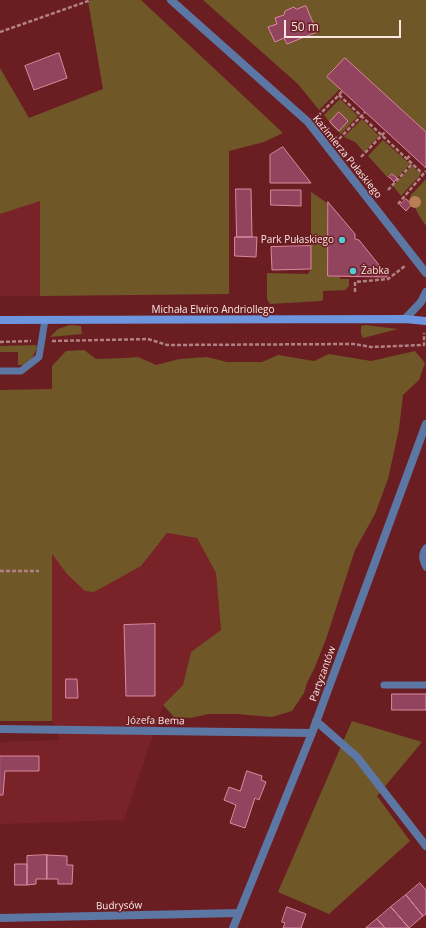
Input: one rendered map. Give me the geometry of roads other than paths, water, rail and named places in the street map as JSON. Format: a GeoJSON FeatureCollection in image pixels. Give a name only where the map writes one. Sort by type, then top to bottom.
{"type":"FeatureCollection","features":[{"type":"Feature","properties":{"kind":"street","name":"Kazimierza Pułaskiego"},"geometry":{"type":"LineString","coordinates":[[171,0],[308,122],[426,273]]}},
{"type":"Feature","properties":{"kind":"street"},"geometry":{"type":"LineString","coordinates":[[405,319],[420,302],[426,292]]}},
{"type":"Feature","properties":{"kind":"street","name":"Michała Elwiro Andriollego"},"geometry":{"type":"LineString","coordinates":[[0,320],[405,319],[426,321]]}},
{"type":"Feature","properties":{"kind":"street","name":"Partyzantów"},"geometry":{"type":"LineString","coordinates":[[233,928],[312,733],[426,424]]}},
{"type":"Feature","properties":{"kind":"street"},"geometry":{"type":"LineString","coordinates":[[316,721],[357,758],[426,846]]}},
{"type":"Feature","properties":{"kind":"street","name":"Józefa Bema"},"geometry":{"type":"LineString","coordinates":[[0,729],[312,733]]}},
{"type":"Feature","properties":{"kind":"street","name":"Budrysów"},"geometry":{"type":"LineString","coordinates":[[0,918],[238,914]]}},
{"type":"Feature","properties":{"kind":"lane"},"geometry":{"type":"LineString","coordinates":[[0,371],[21,371],[39,357],[45,320]]}},
{"type":"Feature","properties":{"kind":"lane"},"geometry":{"type":"LineString","coordinates":[[426,548],[422,555],[426,567]]}},
{"type":"Feature","properties":{"kind":"lane"},"geometry":{"type":"LineString","coordinates":[[384,685],[426,685]]}},
{"type":"Feature","properties":{"kind":"place","name":"Park Pułaskiego"},"geometry":{"type":"Point","coordinates":[342,240]}},
{"type":"Feature","properties":{"kind":"place","name":"Żabka"},"geometry":{"type":"Point","coordinates":[353,271]}}]}
